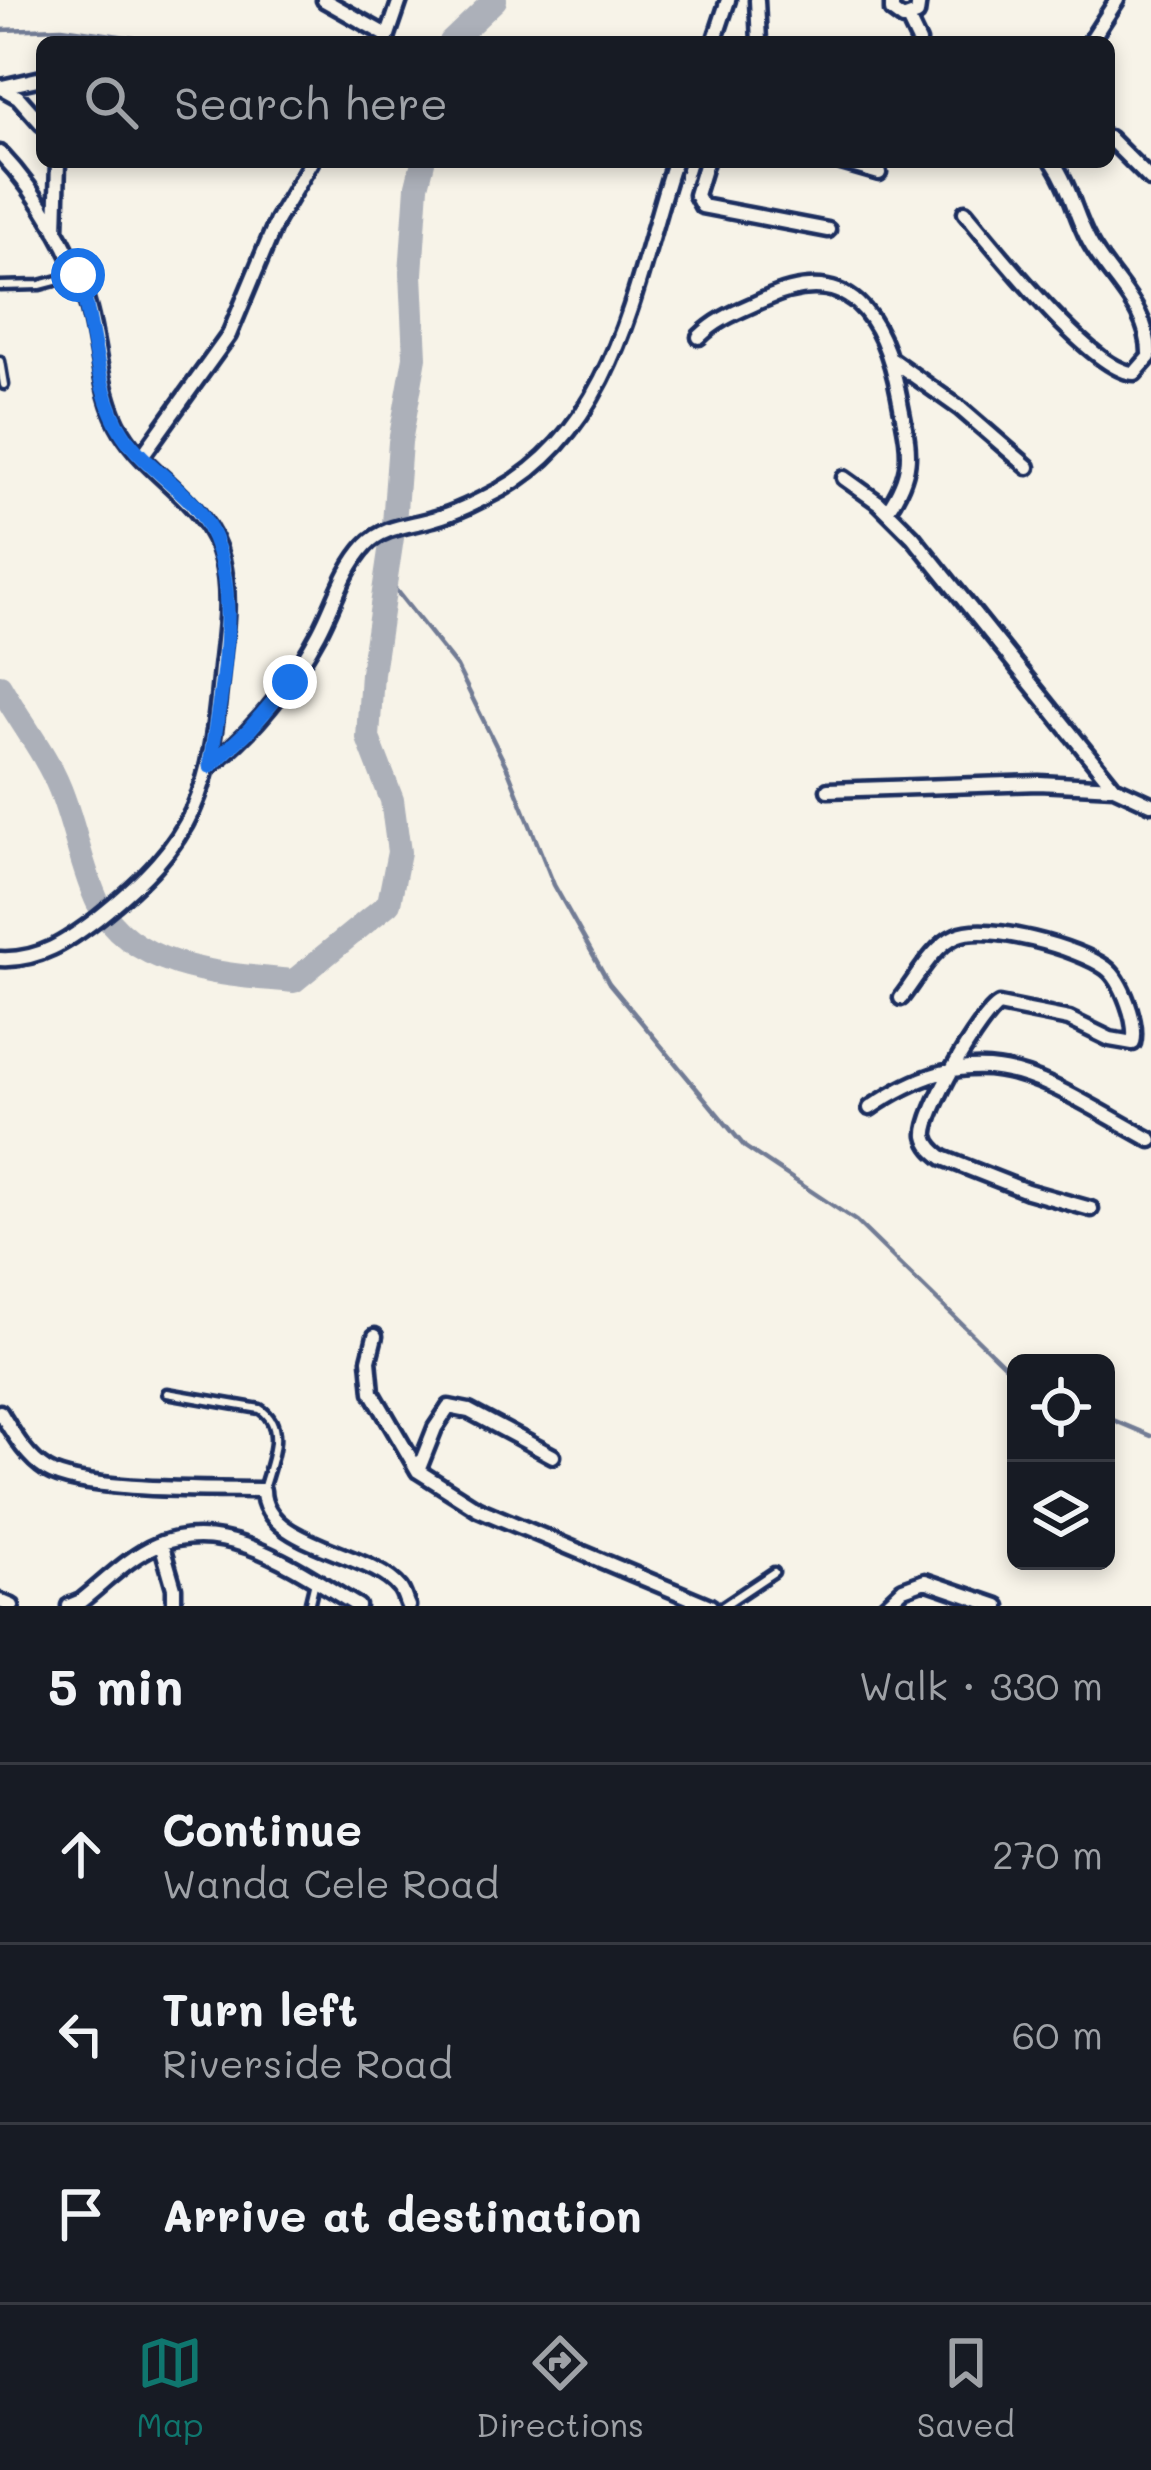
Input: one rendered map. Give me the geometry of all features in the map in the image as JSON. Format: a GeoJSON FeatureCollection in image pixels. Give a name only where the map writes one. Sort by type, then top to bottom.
{"type":"FeatureCollection","features":[{"type":"Feature","properties":{"kind":"street"},"geometry":{"type":"LineString","coordinates":[[324,0],[381,36]]}},
{"type":"Feature","properties":{"kind":"street"},"geometry":{"type":"LineString","coordinates":[[387,36],[400,0]]}},
{"type":"Feature","properties":{"kind":"street"},"geometry":{"type":"LineString","coordinates":[[716,36],[728,0]]}},
{"type":"Feature","properties":{"kind":"street"},"geometry":{"type":"LineString","coordinates":[[757,0],[759,36]]}},
{"type":"Feature","properties":{"kind":"street"},"geometry":{"type":"LineString","coordinates":[[892,0],[895,15],[908,19],[917,36]]}},
{"type":"Feature","properties":{"kind":"street"},"geometry":{"type":"LineString","coordinates":[[908,19],[916,14],[919,0]]}},
{"type":"Feature","properties":{"kind":"street"},"geometry":{"type":"LineString","coordinates":[[1094,36],[1117,0]]}},
{"type":"Feature","properties":{"kind":"street"},"geometry":{"type":"LineString","coordinates":[[0,87],[36,79]]}},
{"type":"Feature","properties":{"kind":"street"},"geometry":{"type":"LineString","coordinates":[[0,87],[18,97],[36,117]]}},
{"type":"Feature","properties":{"kind":"street"},"geometry":{"type":"LineString","coordinates":[[1115,144],[1151,180]]}},
{"type":"Feature","properties":{"kind":"street"},"geometry":{"type":"LineString","coordinates":[[0,153],[56,232],[78,275],[109,403],[124,435],[212,530],[221,556],[226,616],[210,766],[185,830],[141,883],[77,934],[42,953],[0,958]]}},
{"type":"Feature","properties":{"kind":"street"},"geometry":{"type":"LineString","coordinates":[[56,232],[58,168]]}},
{"type":"Feature","properties":{"kind":"street"},"geometry":{"type":"LineString","coordinates":[[142,456],[229,335],[277,220],[307,168]]}},
{"type":"Feature","properties":{"kind":"street"},"geometry":{"type":"LineString","coordinates":[[210,766],[290,682],[320,632],[348,569],[367,544],[379,533],[476,503],[528,474],[567,437],[632,313],[672,168]]}},
{"type":"Feature","properties":{"kind":"street"},"geometry":{"type":"LineString","coordinates":[[704,168],[696,195],[702,206],[828,230]]}},
{"type":"Feature","properties":{"kind":"street"},"geometry":{"type":"LineString","coordinates":[[862,168],[879,173]]}},
{"type":"Feature","properties":{"kind":"street"},"geometry":{"type":"LineString","coordinates":[[964,212],[1046,307],[1119,372],[1135,374],[1149,357],[1149,328],[1089,243],[1056,168]]}},
{"type":"Feature","properties":{"kind":"street"},"geometry":{"type":"LineString","coordinates":[[699,337],[728,314],[787,289],[823,286],[840,289],[858,301],[892,359],[911,455],[900,492],[887,511]]}},
{"type":"Feature","properties":{"kind":"street"},"geometry":{"type":"LineString","coordinates":[[892,359],[1028,467]]}},
{"type":"Feature","properties":{"kind":"street"},"geometry":{"type":"LineString","coordinates":[[844,478],[913,537],[1114,788]]}},
{"type":"Feature","properties":{"kind":"street"},"geometry":{"type":"LineString","coordinates":[[828,790],[981,784],[1114,788],[1151,804]]}},
{"type":"Feature","properties":{"kind":"street"},"geometry":{"type":"LineString","coordinates":[[901,998],[944,944],[967,933],[986,931],[1066,951],[1102,965],[1117,980],[1135,1033],[1129,1045],[1069,1019],[999,1005],[982,1019],[928,1117],[926,1130],[932,1149],[971,1171],[1091,1210]]}},
{"type":"Feature","properties":{"kind":"street"},"geometry":{"type":"LineString","coordinates":[[870,1108],[900,1088],[957,1066],[999,1067],[1024,1074],[1151,1140]]}},
{"type":"Feature","properties":{"kind":"street"},"geometry":{"type":"LineString","coordinates":[[375,1336],[369,1360],[372,1392],[418,1471],[478,1509],[710,1606]]}},
{"type":"Feature","properties":{"kind":"street"},"geometry":{"type":"LineString","coordinates":[[418,1471],[448,1407],[470,1411],[554,1456]]}},
{"type":"Feature","properties":{"kind":"street"},"geometry":{"type":"LineString","coordinates":[[0,1412],[30,1456],[57,1476],[89,1484],[263,1490],[263,1505],[271,1516],[383,1576],[399,1587],[408,1606]]}},
{"type":"Feature","properties":{"kind":"street"},"geometry":{"type":"LineString","coordinates":[[69,1606],[161,1543],[205,1538],[236,1542],[358,1606]]}},
{"type":"Feature","properties":{"kind":"street"},"geometry":{"type":"LineString","coordinates":[[161,1543],[174,1588],[174,1606]]}},
{"type":"Feature","properties":{"kind":"street"},"geometry":{"type":"LineString","coordinates":[[885,1606],[903,1589],[925,1581],[998,1606]]}},
{"type":"Feature","properties":{"kind":"street"},"geometry":{"type":"LineString","coordinates":[[0,1601],[12,1606]]}},
{"type":"Feature","properties":{"kind":"lane"},"geometry":{"type":"LineString","coordinates":[[0,286],[40,285],[78,275]]}},
{"type":"Feature","properties":{"kind":"lane"},"geometry":{"type":"LineString","coordinates":[[0,362],[4,385]]}},
{"type":"Feature","properties":{"kind":"lane"},"geometry":{"type":"LineString","coordinates":[[167,1393],[260,1408],[271,1416],[276,1426],[274,1447],[263,1490]]}},
{"type":"Feature","properties":{"kind":"lane"},"geometry":{"type":"LineString","coordinates":[[723,1606],[773,1573]]}},
{"type":"Feature","properties":{"kind":"lane"},"geometry":{"type":"LineString","coordinates":[[309,1606],[315,1581]]}},
{"type":"Feature","properties":{"kind":"waterway"},"geometry":{"type":"LineString","coordinates":[[457,36],[495,0]]}},
{"type":"Feature","properties":{"kind":"waterway"},"geometry":{"type":"LineString","coordinates":[[0,30],[62,28],[120,36]]}},
{"type":"Feature","properties":{"kind":"waterway"},"geometry":{"type":"LineString","coordinates":[[0,686],[54,776],[98,903],[113,926],[134,943],[158,956],[212,972],[294,981],[389,903],[399,852],[392,800],[368,738],[400,442],[415,357],[411,274],[422,168]]}},
{"type":"Feature","properties":{"kind":"waterway"},"geometry":{"type":"LineString","coordinates":[[386,578],[457,667],[508,770],[554,885],[609,983],[745,1147],[856,1221],[1007,1368]]}},
{"type":"Feature","properties":{"kind":"waterway"},"geometry":{"type":"LineString","coordinates":[[1115,1421],[1151,1436]]}},
{"type":"Feature","properties":{"kind":"route"},"geometry":{"type":"LineString","coordinates":[[78,275],[109,403],[124,435],[194,506],[212,530],[221,556],[226,616],[210,766],[290,682]]}}]}
